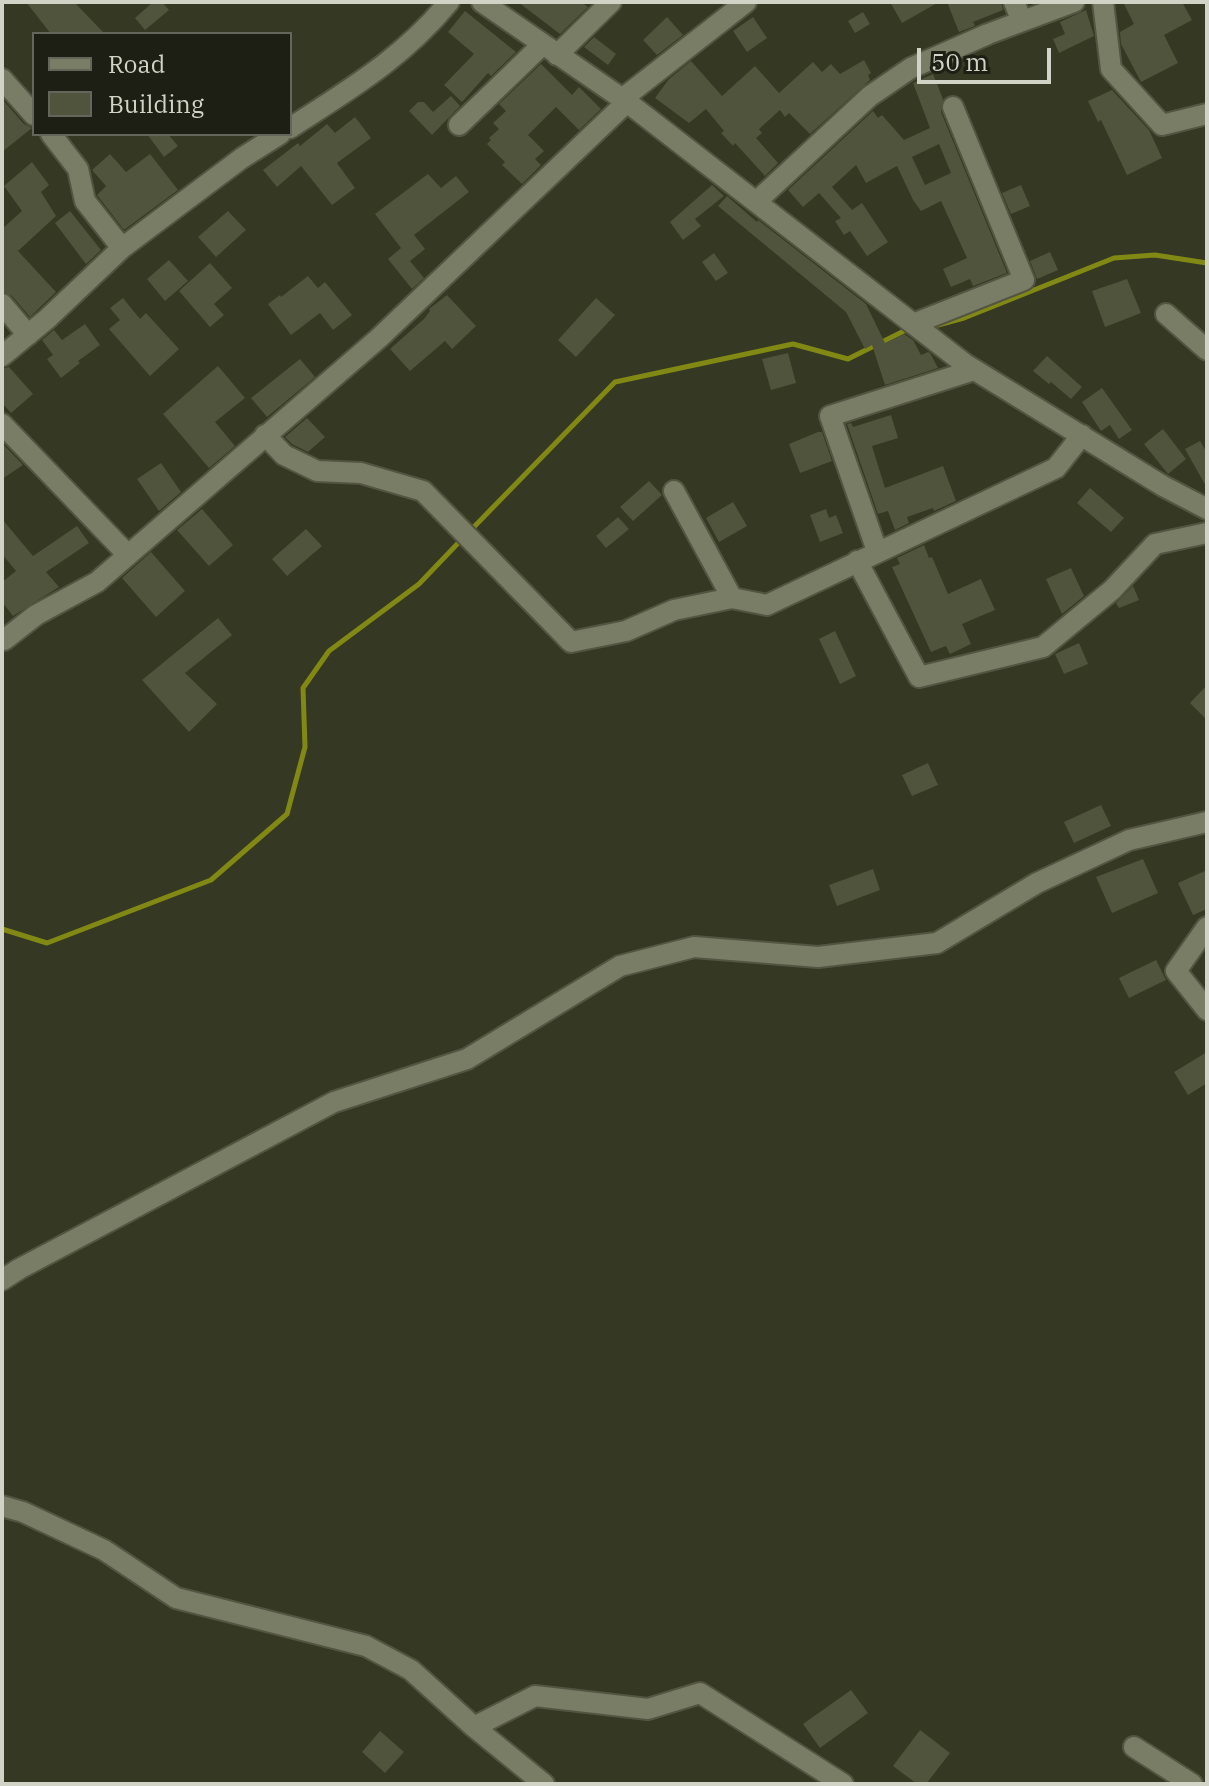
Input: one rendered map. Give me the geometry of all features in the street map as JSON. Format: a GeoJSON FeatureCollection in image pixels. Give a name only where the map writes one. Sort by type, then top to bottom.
{"type":"FeatureCollection","features":[{"type":"Feature","properties":{"kind":"street"},"geometry":{"type":"LineString","coordinates":[[292,127],[368,78],[424,32],[449,2]]}},
{"type":"Feature","properties":{"kind":"street"},"geometry":{"type":"LineString","coordinates":[[459,125],[611,2]]}},
{"type":"Feature","properties":{"kind":"street"},"geometry":{"type":"LineString","coordinates":[[2,638],[4,640],[36,615],[97,582],[379,338],[625,101],[746,2]]}},
{"type":"Feature","properties":{"kind":"street"},"geometry":{"type":"LineString","coordinates":[[756,202],[870,96],[911,68],[1018,12],[1074,2]]}},
{"type":"Feature","properties":{"kind":"street"},"geometry":{"type":"LineString","coordinates":[[1103,2],[1111,69],[1162,125],[1207,114]]}},
{"type":"Feature","properties":{"kind":"street"},"geometry":{"type":"LineString","coordinates":[[494,5],[549,50],[625,101],[974,370],[1163,486],[1207,509]]}},
{"type":"Feature","properties":{"kind":"street"},"geometry":{"type":"LineString","coordinates":[[2,79],[32,113]]}},
{"type":"Feature","properties":{"kind":"street"},"geometry":{"type":"LineString","coordinates":[[913,324],[1024,280],[953,107]]}},
{"type":"Feature","properties":{"kind":"street"},"geometry":{"type":"LineString","coordinates":[[53,136],[78,169],[85,201],[122,248]]}},
{"type":"Feature","properties":{"kind":"street"},"geometry":{"type":"LineString","coordinates":[[2,356],[122,248],[242,158],[277,136]]}},
{"type":"Feature","properties":{"kind":"street"},"geometry":{"type":"LineString","coordinates":[[2,304],[28,335]]}},
{"type":"Feature","properties":{"kind":"street"},"geometry":{"type":"LineString","coordinates":[[1166,314],[1207,350]]}},
{"type":"Feature","properties":{"kind":"street"},"geometry":{"type":"LineString","coordinates":[[877,551],[830,416],[974,370]]}},
{"type":"Feature","properties":{"kind":"street"},"geometry":{"type":"LineString","coordinates":[[2,424],[128,555]]}},
{"type":"Feature","properties":{"kind":"street"},"geometry":{"type":"LineString","coordinates":[[265,435],[284,455],[317,471],[361,473],[423,491],[571,642],[626,631],[674,610],[732,598],[767,605],[1056,468],[1082,435]]}},
{"type":"Feature","properties":{"kind":"street"},"geometry":{"type":"LineString","coordinates":[[674,491],[732,598]]}},
{"type":"Feature","properties":{"kind":"street"},"geometry":{"type":"LineString","coordinates":[[857,561],[919,677],[1043,647],[1112,590],[1155,544],[1207,533]]}},
{"type":"Feature","properties":{"kind":"street"},"geometry":{"type":"LineString","coordinates":[[2,1280],[32,1261],[334,1102],[467,1059],[620,966],[694,947],[818,957],[937,943],[1037,883],[1129,840],[1207,822]]}},
{"type":"Feature","properties":{"kind":"street"},"geometry":{"type":"LineString","coordinates":[[1207,927],[1176,971],[1207,1010]]}},
{"type":"Feature","properties":{"kind":"street"},"geometry":{"type":"LineString","coordinates":[[2,1506],[23,1512],[104,1550],[176,1598],[366,1646],[411,1670],[534,1781]]}},
{"type":"Feature","properties":{"kind":"street"},"geometry":{"type":"LineString","coordinates":[[474,1727],[535,1696],[648,1709],[700,1693],[843,1784]]}},
{"type":"Feature","properties":{"kind":"street"},"geometry":{"type":"LineString","coordinates":[[1134,1747],[1192,1784]]}},
{"type":"Feature","properties":{"kind":"building"},"geometry":{"type":"Polygon","coordinates":[[[26,2],[74,2],[103,32],[49,32],[26,2]]]}},
{"type":"Feature","properties":{"kind":"building"},"geometry":{"type":"Polygon","coordinates":[[[153,2],[162,2],[169,10],[145,30],[135,18],[153,2]]]}},
{"type":"Feature","properties":{"kind":"building"},"geometry":{"type":"Polygon","coordinates":[[[518,2],[581,2],[588,7],[560,34],[518,2]]]}},
{"type":"Feature","properties":{"kind":"building"},"geometry":{"type":"Polygon","coordinates":[[[890,2],[939,2],[902,23],[890,2]]]}},
{"type":"Feature","properties":{"kind":"building"},"geometry":{"type":"Polygon","coordinates":[[[947,2],[1001,2],[1003,10],[973,22],[975,26],[959,32],[947,2]]]}},
{"type":"Feature","properties":{"kind":"building"},"geometry":{"type":"Polygon","coordinates":[[[1123,2],[1182,2],[1192,20],[1164,35],[1178,63],[1141,82],[1121,44],[1120,32],[1134,24],[1123,2]]]}},
{"type":"Feature","properties":{"kind":"building"},"geometry":{"type":"Polygon","coordinates":[[[1086,10],[1094,36],[1059,53],[1053,39],[1065,34],[1060,22],[1086,10]]]}},
{"type":"Feature","properties":{"kind":"building"},"geometry":{"type":"Polygon","coordinates":[[[465,11],[516,52],[491,76],[488,73],[462,102],[444,85],[474,54],[448,32],[465,11]]]}},
{"type":"Feature","properties":{"kind":"building"},"geometry":{"type":"Polygon","coordinates":[[[863,12],[870,24],[855,33],[848,21],[863,12]]]}},
{"type":"Feature","properties":{"kind":"building"},"geometry":{"type":"Polygon","coordinates":[[[667,17],[683,35],[657,55],[643,40],[667,17]]]}},
{"type":"Feature","properties":{"kind":"building"},"geometry":{"type":"Polygon","coordinates":[[[753,17],[767,38],[747,52],[733,31],[753,17]]]}},
{"type":"Feature","properties":{"kind":"building"},"geometry":{"type":"Polygon","coordinates":[[[594,37],[616,54],[608,65],[584,47],[594,37]]]}},
{"type":"Feature","properties":{"kind":"building"},"geometry":{"type":"Polygon","coordinates":[[[864,60],[871,73],[868,75],[870,80],[810,134],[789,113],[785,117],[780,110],[759,129],[762,133],[756,138],[778,163],[765,176],[735,143],[733,146],[721,133],[724,131],[706,109],[689,123],[655,98],[669,79],[691,61],[722,96],[755,66],[779,93],[813,62],[822,72],[831,64],[840,74],[864,60]]]}},
{"type":"Feature","properties":{"kind":"building"},"geometry":{"type":"Polygon","coordinates":[[[541,64],[572,95],[579,87],[601,109],[579,130],[556,107],[528,135],[544,151],[535,159],[541,165],[522,184],[502,165],[505,162],[487,144],[499,129],[493,123],[506,111],[499,104],[541,64]]]}},
{"type":"Feature","properties":{"kind":"building"},"geometry":{"type":"Polygon","coordinates":[[[933,74],[943,99],[941,112],[1007,273],[973,286],[970,279],[951,287],[943,269],[967,258],[941,201],[921,211],[897,166],[866,183],[856,165],[832,187],[852,210],[862,203],[888,242],[867,256],[850,231],[844,235],[835,221],[841,218],[819,193],[803,207],[788,190],[873,111],[878,118],[882,115],[904,140],[930,128],[913,83],[933,74]],[[939,144],[912,157],[925,185],[951,173],[939,144]]]}},
{"type":"Feature","properties":{"kind":"building"},"geometry":{"type":"Polygon","coordinates":[[[1112,90],[1149,130],[1162,158],[1127,175],[1101,120],[1098,122],[1088,101],[1112,90]]]}},
{"type":"Feature","properties":{"kind":"building"},"geometry":{"type":"Polygon","coordinates":[[[451,96],[460,106],[432,135],[409,111],[418,102],[424,102],[433,112],[451,96]]]}},
{"type":"Feature","properties":{"kind":"building"},"geometry":{"type":"Polygon","coordinates":[[[2,99],[24,124],[32,128],[2,152],[2,99]]]}},
{"type":"Feature","properties":{"kind":"building"},"geometry":{"type":"Polygon","coordinates":[[[355,117],[371,138],[337,163],[355,188],[332,205],[301,166],[277,187],[263,170],[327,124],[335,133],[355,117]]]}},
{"type":"Feature","properties":{"kind":"building"},"geometry":{"type":"Polygon","coordinates":[[[148,136],[170,136],[178,146],[164,157],[148,136]]]}},
{"type":"Feature","properties":{"kind":"building"},"geometry":{"type":"Polygon","coordinates":[[[110,154],[126,172],[150,154],[178,190],[124,230],[97,195],[106,186],[92,170],[110,154]]]}},
{"type":"Feature","properties":{"kind":"building"},"geometry":{"type":"Polygon","coordinates":[[[32,162],[49,185],[41,192],[56,216],[18,251],[56,292],[30,317],[12,296],[2,291],[2,229],[22,211],[4,186],[32,162]]]}},
{"type":"Feature","properties":{"kind":"building"},"geometry":{"type":"Polygon","coordinates":[[[428,174],[441,188],[456,176],[469,192],[414,235],[425,249],[410,261],[424,278],[412,289],[388,259],[401,248],[375,214],[428,174]]]}},
{"type":"Feature","properties":{"kind":"building"},"geometry":{"type":"Polygon","coordinates":[[[712,185],[724,196],[695,219],[701,226],[683,240],[670,222],[712,185]]]}},
{"type":"Feature","properties":{"kind":"building"},"geometry":{"type":"Polygon","coordinates":[[[1021,185],[1030,206],[1011,214],[1002,193],[1021,185]]]}},
{"type":"Feature","properties":{"kind":"building"},"geometry":{"type":"Polygon","coordinates":[[[727,196],[866,304],[885,343],[904,334],[913,340],[921,355],[930,353],[938,368],[885,385],[872,345],[865,349],[846,312],[718,206],[727,196]]]}},
{"type":"Feature","properties":{"kind":"building"},"geometry":{"type":"Polygon","coordinates":[[[70,211],[101,250],[86,264],[55,223],[70,211]]]}},
{"type":"Feature","properties":{"kind":"building"},"geometry":{"type":"Polygon","coordinates":[[[228,211],[246,230],[216,257],[198,237],[228,211]]]}},
{"type":"Feature","properties":{"kind":"building"},"geometry":{"type":"Polygon","coordinates":[[[1050,252],[1058,270],[1037,279],[1030,261],[1050,252]]]}},
{"type":"Feature","properties":{"kind":"building"},"geometry":{"type":"Polygon","coordinates":[[[714,253],[728,273],[716,281],[702,262],[714,253]]]}},
{"type":"Feature","properties":{"kind":"building"},"geometry":{"type":"Polygon","coordinates":[[[169,260],[188,281],[165,301],[147,279],[169,260]]]}},
{"type":"Feature","properties":{"kind":"building"},"geometry":{"type":"Polygon","coordinates":[[[210,263],[232,288],[214,304],[224,315],[210,327],[179,291],[210,263]]]}},
{"type":"Feature","properties":{"kind":"building"},"geometry":{"type":"Polygon","coordinates":[[[308,276],[318,288],[325,282],[352,315],[333,330],[320,313],[291,335],[268,304],[308,276]]]}},
{"type":"Feature","properties":{"kind":"building"},"geometry":{"type":"Polygon","coordinates":[[[1127,279],[1141,313],[1105,327],[1092,291],[1127,279]]]}},
{"type":"Feature","properties":{"kind":"building"},"geometry":{"type":"Polygon","coordinates":[[[447,295],[476,326],[452,349],[445,341],[410,371],[390,349],[447,295]]]}},
{"type":"Feature","properties":{"kind":"building"},"geometry":{"type":"Polygon","coordinates":[[[123,298],[140,319],[146,313],[179,349],[150,376],[109,329],[120,320],[110,308],[123,298]]]}},
{"type":"Feature","properties":{"kind":"building"},"geometry":{"type":"Polygon","coordinates":[[[596,298],[615,315],[576,357],[558,340],[596,298]]]}},
{"type":"Feature","properties":{"kind":"building"},"geometry":{"type":"Polygon","coordinates":[[[85,324],[100,345],[61,378],[47,359],[53,355],[42,340],[54,330],[62,340],[85,324]]]}},
{"type":"Feature","properties":{"kind":"building"},"geometry":{"type":"Polygon","coordinates":[[[788,353],[796,383],[771,390],[762,359],[788,353]]]}},
{"type":"Feature","properties":{"kind":"building"},"geometry":{"type":"Polygon","coordinates":[[[1047,356],[1082,387],[1071,399],[1033,371],[1047,356]]]}},
{"type":"Feature","properties":{"kind":"building"},"geometry":{"type":"Polygon","coordinates":[[[300,359],[315,377],[267,417],[251,398],[300,359]]]}},
{"type":"Feature","properties":{"kind":"building"},"geometry":{"type":"Polygon","coordinates":[[[218,366],[245,398],[215,422],[235,446],[209,468],[163,414],[218,366]]]}},
{"type":"Feature","properties":{"kind":"building"},"geometry":{"type":"Polygon","coordinates":[[[9,367],[33,394],[11,413],[2,403],[2,369],[9,367]]]}},
{"type":"Feature","properties":{"kind":"building"},"geometry":{"type":"Polygon","coordinates":[[[1102,388],[1132,430],[1119,439],[1110,425],[1101,431],[1082,402],[1102,388]]]}},
{"type":"Feature","properties":{"kind":"building"},"geometry":{"type":"Polygon","coordinates":[[[891,415],[898,438],[872,446],[885,488],[943,466],[956,501],[934,511],[933,508],[907,517],[909,523],[895,530],[888,511],[878,514],[847,424],[851,423],[853,427],[891,415]]]}},
{"type":"Feature","properties":{"kind":"building"},"geometry":{"type":"Polygon","coordinates":[[[307,418],[325,437],[308,452],[285,437],[307,418]]]}},
{"type":"Feature","properties":{"kind":"building"},"geometry":{"type":"Polygon","coordinates":[[[1163,429],[1186,459],[1168,474],[1144,444],[1163,429]]]}},
{"type":"Feature","properties":{"kind":"building"},"geometry":{"type":"Polygon","coordinates":[[[822,432],[832,461],[800,473],[789,444],[822,432]]]}},
{"type":"Feature","properties":{"kind":"building"},"geometry":{"type":"Polygon","coordinates":[[[1200,441],[1207,453],[1207,488],[1185,449],[1200,441]]]}},
{"type":"Feature","properties":{"kind":"building"},"geometry":{"type":"Polygon","coordinates":[[[2,443],[23,465],[2,479],[2,443]]]}},
{"type":"Feature","properties":{"kind":"building"},"geometry":{"type":"Polygon","coordinates":[[[161,463],[181,492],[159,511],[137,479],[161,463]]]}},
{"type":"Feature","properties":{"kind":"building"},"geometry":{"type":"Polygon","coordinates":[[[649,481],[662,495],[633,521],[620,507],[649,481]]]}},
{"type":"Feature","properties":{"kind":"building"},"geometry":{"type":"Polygon","coordinates":[[[1090,488],[1124,518],[1111,532],[1077,503],[1090,488]]]}},
{"type":"Feature","properties":{"kind":"building"},"geometry":{"type":"Polygon","coordinates":[[[733,502],[747,526],[719,542],[706,518],[733,502]]]}},
{"type":"Feature","properties":{"kind":"building"},"geometry":{"type":"Polygon","coordinates":[[[202,509],[233,545],[209,566],[177,530],[202,509]]]}},
{"type":"Feature","properties":{"kind":"building"},"geometry":{"type":"Polygon","coordinates":[[[826,509],[829,518],[836,515],[843,533],[820,542],[810,515],[826,509]]]}},
{"type":"Feature","properties":{"kind":"building"},"geometry":{"type":"Polygon","coordinates":[[[618,517],[629,529],[606,548],[596,536],[618,517]]]}},
{"type":"Feature","properties":{"kind":"building"},"geometry":{"type":"Polygon","coordinates":[[[2,519],[33,556],[77,526],[89,543],[46,572],[59,587],[13,616],[2,602],[2,582],[16,571],[2,554],[2,519]]]}},
{"type":"Feature","properties":{"kind":"building"},"geometry":{"type":"Polygon","coordinates":[[[306,529],[322,546],[287,576],[272,559],[306,529]]]}},
{"type":"Feature","properties":{"kind":"building"},"geometry":{"type":"Polygon","coordinates":[[[924,545],[948,594],[981,579],[995,610],[962,624],[971,644],[950,654],[946,646],[931,652],[892,567],[900,564],[897,558],[924,545]]]}},
{"type":"Feature","properties":{"kind":"building"},"geometry":{"type":"Polygon","coordinates":[[[151,552],[185,591],[156,617],[122,578],[151,552]]]}},
{"type":"Feature","properties":{"kind":"building"},"geometry":{"type":"Polygon","coordinates":[[[1071,568],[1084,596],[1062,614],[1046,579],[1071,568]]]}},
{"type":"Feature","properties":{"kind":"building"},"geometry":{"type":"Polygon","coordinates":[[[1133,586],[1139,600],[1119,608],[1116,603],[1133,586]]]}},
{"type":"Feature","properties":{"kind":"building"},"geometry":{"type":"Polygon","coordinates":[[[218,618],[232,635],[185,673],[217,704],[189,732],[142,680],[218,618]]]}},
{"type":"Feature","properties":{"kind":"building"},"geometry":{"type":"Polygon","coordinates":[[[835,631],[856,676],[840,684],[819,639],[835,631]]]}},
{"type":"Feature","properties":{"kind":"building"},"geometry":{"type":"Polygon","coordinates":[[[1079,643],[1088,664],[1064,674],[1055,654],[1079,643]]]}},
{"type":"Feature","properties":{"kind":"building"},"geometry":{"type":"Polygon","coordinates":[[[1207,685],[1207,720],[1190,703],[1207,685]]]}},
{"type":"Feature","properties":{"kind":"building"},"geometry":{"type":"Polygon","coordinates":[[[928,763],[938,785],[912,796],[902,775],[928,763]]]}},
{"type":"Feature","properties":{"kind":"building"},"geometry":{"type":"Polygon","coordinates":[[[1101,805],[1111,826],[1074,843],[1064,822],[1101,805]]]}},
{"type":"Feature","properties":{"kind":"building"},"geometry":{"type":"Polygon","coordinates":[[[1143,859],[1158,893],[1112,913],[1096,877],[1143,859]]]}},
{"type":"Feature","properties":{"kind":"building"},"geometry":{"type":"Polygon","coordinates":[[[873,869],[880,890],[837,906],[829,885],[873,869]]]}},
{"type":"Feature","properties":{"kind":"building"},"geometry":{"type":"Polygon","coordinates":[[[1207,870],[1207,909],[1193,915],[1178,883],[1207,870]]]}},
{"type":"Feature","properties":{"kind":"building"},"geometry":{"type":"Polygon","coordinates":[[[1156,960],[1166,980],[1129,998],[1119,978],[1156,960]]]}},
{"type":"Feature","properties":{"kind":"building"},"geometry":{"type":"Polygon","coordinates":[[[1207,1052],[1207,1083],[1188,1095],[1174,1072],[1207,1052]]]}},
{"type":"Feature","properties":{"kind":"building"},"geometry":{"type":"Polygon","coordinates":[[[851,1690],[868,1713],[820,1748],[803,1724],[851,1690]]]}},
{"type":"Feature","properties":{"kind":"building"},"geometry":{"type":"Polygon","coordinates":[[[920,1730],[950,1753],[926,1784],[917,1784],[893,1766],[920,1730]]]}},
{"type":"Feature","properties":{"kind":"building"},"geometry":{"type":"Polygon","coordinates":[[[380,1731],[404,1752],[385,1773],[362,1752],[380,1731]]]}},
{"type":"Feature","properties":{"kind":"waterway"},"geometry":{"type":"LineString","coordinates":[[938,325],[964,318],[1114,258],[1155,255],[1207,263]]}},
{"type":"Feature","properties":{"kind":"waterway"},"geometry":{"type":"LineString","coordinates":[[469,532],[615,382],[793,344],[848,359],[904,331]]}},
{"type":"Feature","properties":{"kind":"waterway"},"geometry":{"type":"LineString","coordinates":[[2,929],[47,943],[211,880],[287,814],[305,747],[303,688],[329,651],[419,584],[462,539]]}}]}
